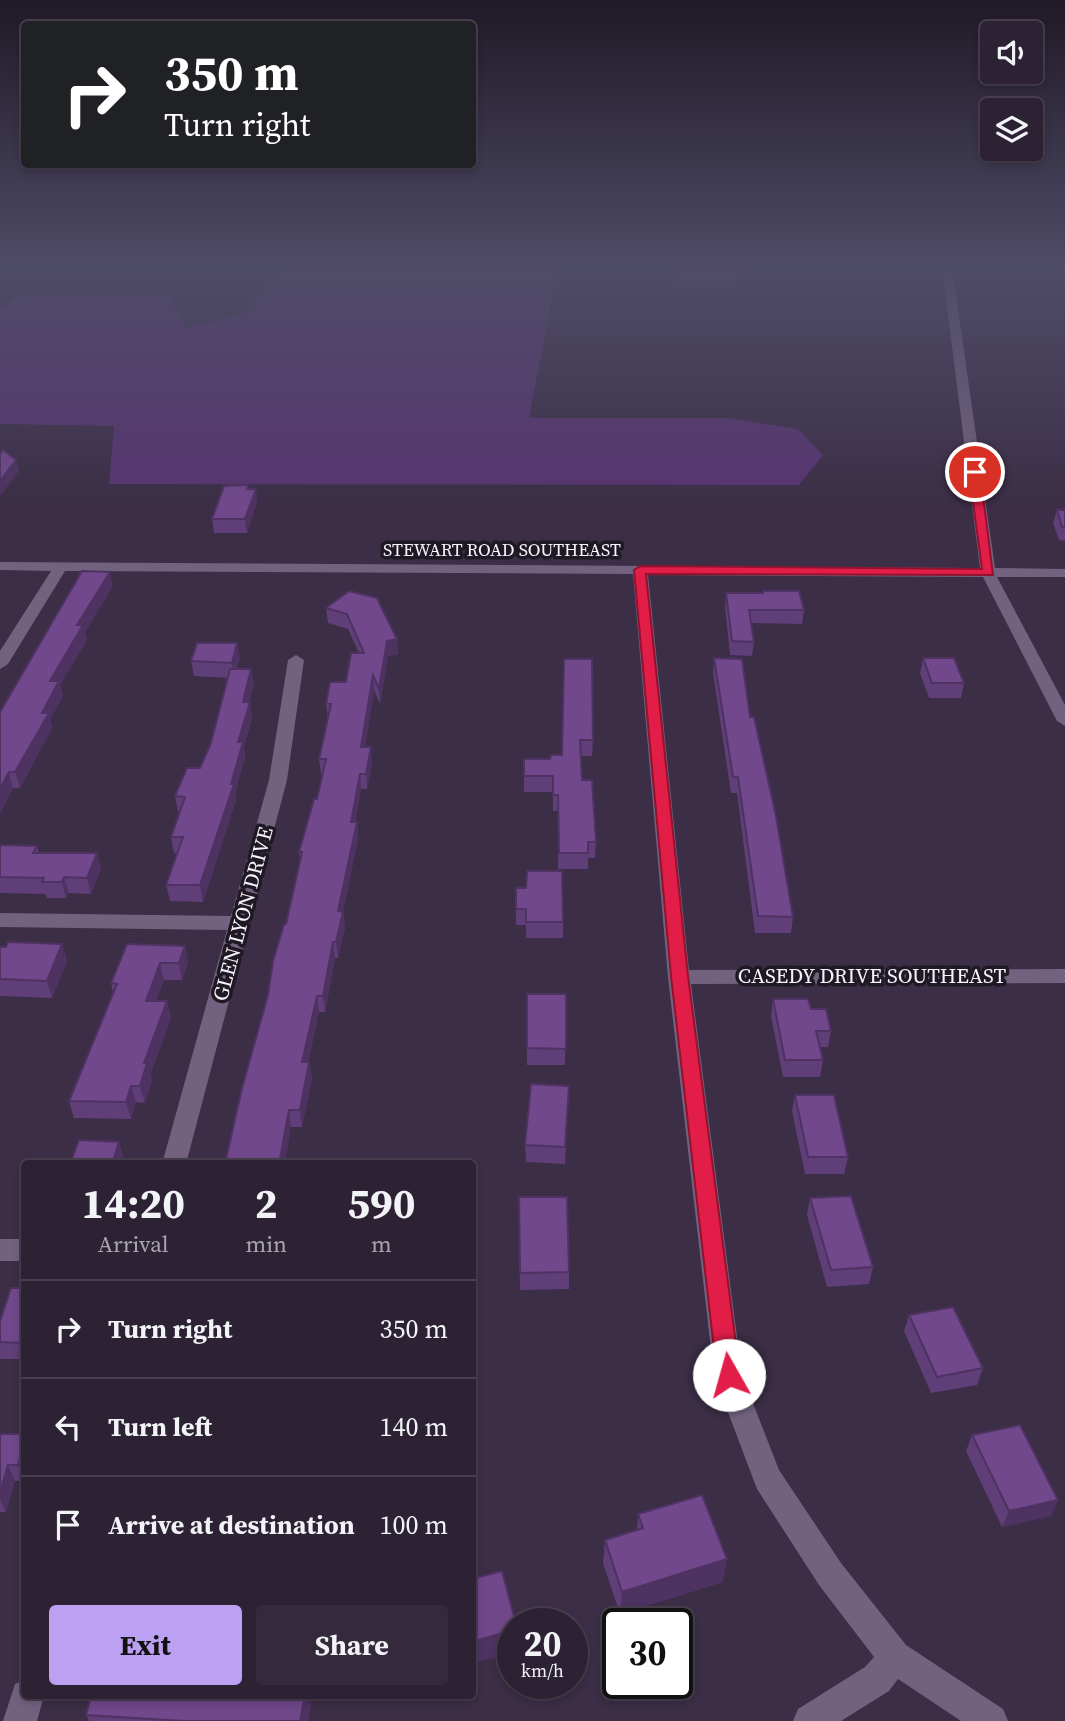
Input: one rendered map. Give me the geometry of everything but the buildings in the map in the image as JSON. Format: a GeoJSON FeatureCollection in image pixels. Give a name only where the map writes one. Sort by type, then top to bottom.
{"type":"FeatureCollection","features":[{"type":"Feature","properties":{"kind":"street"},"geometry":{"type":"LineString","coordinates":[[958,347],[989,573],[1065,721]]}},
{"type":"Feature","properties":{"kind":"street","name":"STEWART ROAD SOUTHEAST"},"geometry":{"type":"LineString","coordinates":[[0,566],[1065,573]]}},
{"type":"Feature","properties":{"kind":"street"},"geometry":{"type":"LineString","coordinates":[[0,664],[60,567]]}},
{"type":"Feature","properties":{"kind":"street"},"geometry":{"type":"LineString","coordinates":[[640,570],[679,976],[729,1375],[767,1479],[830,1574],[894,1657],[991,1721]]}},
{"type":"Feature","properties":{"kind":"street","name":"GLEN LYON DRIVE"},"geometry":{"type":"LineString","coordinates":[[175,1160],[278,780],[296,660]]}},
{"type":"Feature","properties":{"kind":"street"},"geometry":{"type":"LineString","coordinates":[[0,920],[241,923]]}},
{"type":"Feature","properties":{"kind":"street","name":"CASEDY DRIVE SOUTHEAST"},"geometry":{"type":"LineString","coordinates":[[679,976],[1065,976]]}},
{"type":"Feature","properties":{"kind":"street"},"geometry":{"type":"LineString","coordinates":[[0,1250],[21,1250]]}},
{"type":"Feature","properties":{"kind":"street"},"geometry":{"type":"LineString","coordinates":[[810,1721],[877,1679],[894,1657]]}},
{"type":"Feature","properties":{"kind":"street"},"geometry":{"type":"LineString","coordinates":[[20,1721],[26,1699]]}},
{"type":"Feature","properties":{"kind":"shaded area"},"geometry":{"type":"Polygon","coordinates":[[[0,347],[543,347],[529,418],[727,418],[798,429],[823,455],[799,485],[109,484],[114,426],[0,424],[0,347]]]}},
{"type":"Feature","properties":{"kind":"route"},"geometry":{"type":"LineString","coordinates":[[729,1375],[679,976],[640,570],[989,573],[975,472]]}}]}
